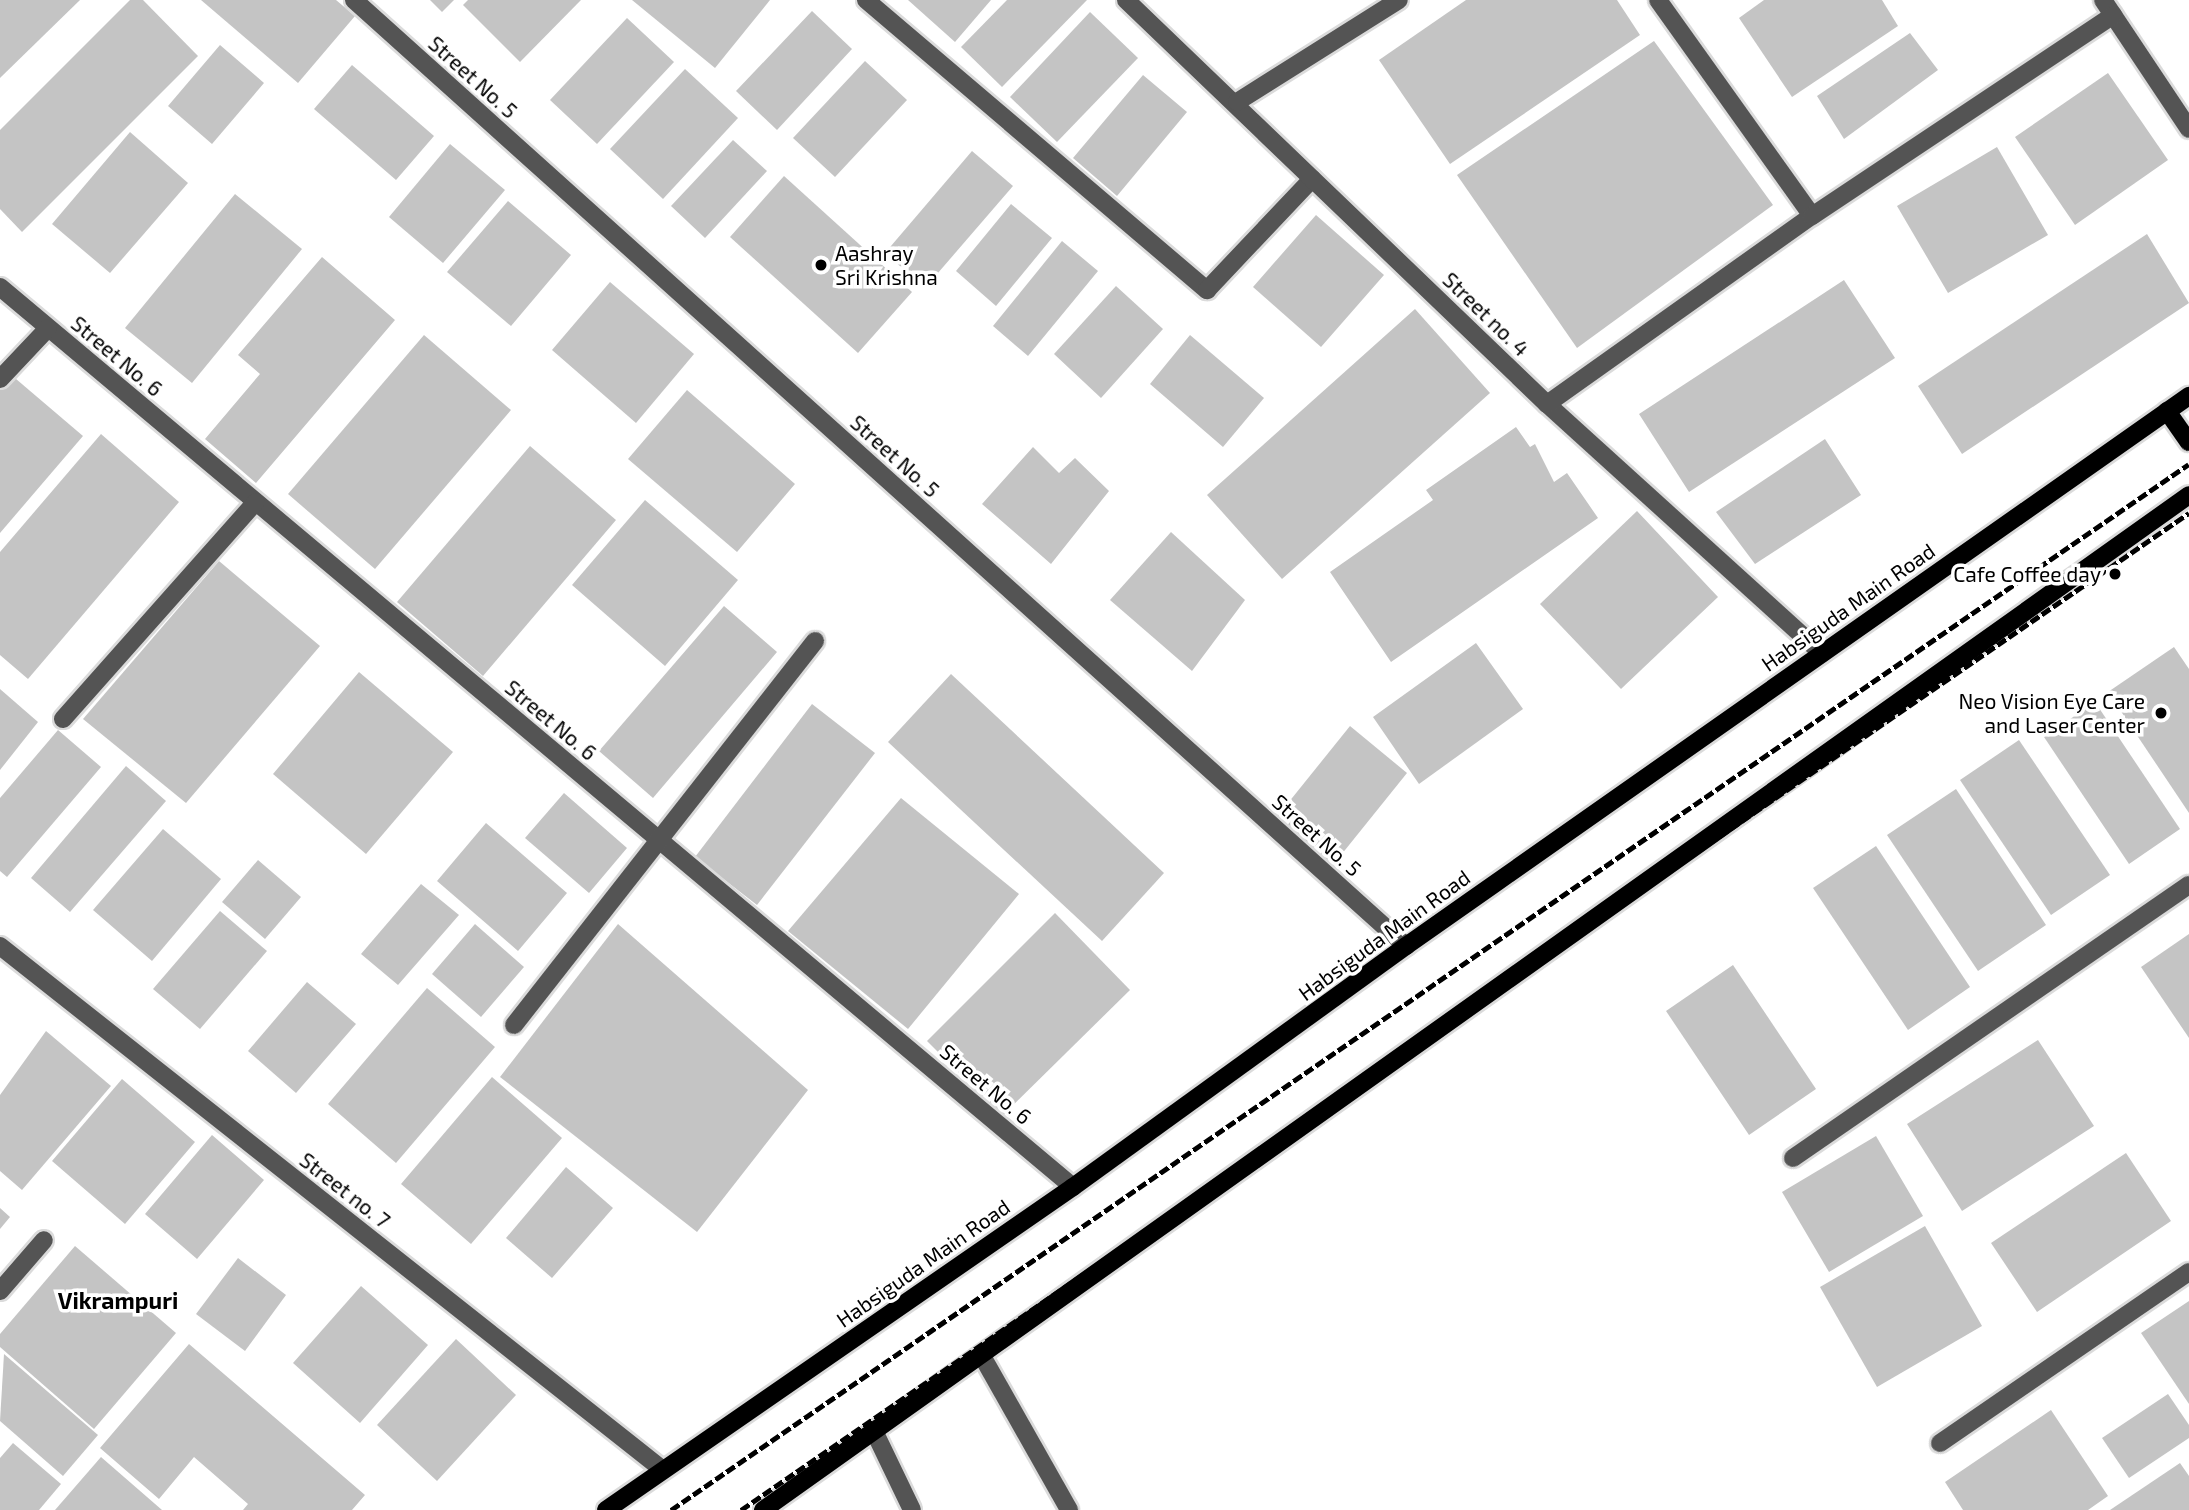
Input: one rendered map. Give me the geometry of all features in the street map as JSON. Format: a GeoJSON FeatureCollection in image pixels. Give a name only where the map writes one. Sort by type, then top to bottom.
{"type":"FeatureCollection","features":[{"type":"Feature","properties":{"kind":"main road","name":"Habsiguda Main Road"},"geometry":{"type":"LineString","coordinates":[[606,1510],[1073,1187],[1406,946],[2189,396]]}},
{"type":"Feature","properties":{"kind":"main road"},"geometry":{"type":"LineString","coordinates":[[2167,411],[2189,442]]}},
{"type":"Feature","properties":{"kind":"main road"},"geometry":{"type":"LineString","coordinates":[[763,1510],[2189,495]]}},
{"type":"Feature","properties":{"kind":"street","name":"Street No. 5"},"geometry":{"type":"LineString","coordinates":[[354,0],[1406,946]]}},
{"type":"Feature","properties":{"kind":"street"},"geometry":{"type":"LineString","coordinates":[[866,0],[1207,290],[1312,179]]}},
{"type":"Feature","properties":{"kind":"street","name":"Street no. 4"},"geometry":{"type":"LineString","coordinates":[[1126,0],[1237,102],[1312,179],[1547,404],[1822,653]]}},
{"type":"Feature","properties":{"kind":"street"},"geometry":{"type":"LineString","coordinates":[[1237,102],[1399,0]]}},
{"type":"Feature","properties":{"kind":"street"},"geometry":{"type":"LineString","coordinates":[[1658,0],[1812,216]]}},
{"type":"Feature","properties":{"kind":"street"},"geometry":{"type":"LineString","coordinates":[[1547,404],[2108,8],[2189,129]]}},
{"type":"Feature","properties":{"kind":"street","name":"Street No. 6"},"geometry":{"type":"LineString","coordinates":[[0,287],[1073,1187]]}},
{"type":"Feature","properties":{"kind":"street"},"geometry":{"type":"LineString","coordinates":[[0,379],[48,328]]}},
{"type":"Feature","properties":{"kind":"street"},"geometry":{"type":"LineString","coordinates":[[63,719],[256,502]]}},
{"type":"Feature","properties":{"kind":"street"},"geometry":{"type":"LineString","coordinates":[[514,1025],[815,640]]}},
{"type":"Feature","properties":{"kind":"street"},"geometry":{"type":"LineString","coordinates":[[1793,1158],[2189,885]]}},
{"type":"Feature","properties":{"kind":"street","name":"Street no. 7"},"geometry":{"type":"LineString","coordinates":[[0,946],[663,1470]]}},
{"type":"Feature","properties":{"kind":"street"},"geometry":{"type":"LineString","coordinates":[[0,1291],[44,1240]]}},
{"type":"Feature","properties":{"kind":"street"},"geometry":{"type":"LineString","coordinates":[[1940,1443],[2189,1272]]}},
{"type":"Feature","properties":{"kind":"street"},"geometry":{"type":"LineString","coordinates":[[982,1356],[1069,1510]]}},
{"type":"Feature","properties":{"kind":"street"},"geometry":{"type":"LineString","coordinates":[[874,1433],[912,1510]]}},
{"type":"Feature","properties":{"kind":"building"},"geometry":{"type":"Polygon","coordinates":[[[0,0],[80,0],[0,78],[0,0]]]}},
{"type":"Feature","properties":{"kind":"building"},"geometry":{"type":"Polygon","coordinates":[[[130,0],[143,0],[198,56],[22,232],[0,209],[0,130],[130,0]]]}},
{"type":"Feature","properties":{"kind":"building"},"geometry":{"type":"Polygon","coordinates":[[[201,0],[336,0],[355,16],[298,83],[201,0]]]}},
{"type":"Feature","properties":{"kind":"building"},"geometry":{"type":"Polygon","coordinates":[[[430,0],[454,0],[442,12],[430,0]]]}},
{"type":"Feature","properties":{"kind":"building"},"geometry":{"type":"Polygon","coordinates":[[[468,0],[581,0],[520,62],[463,5],[468,0]]]}},
{"type":"Feature","properties":{"kind":"building"},"geometry":{"type":"Polygon","coordinates":[[[632,0],[770,0],[715,68],[632,0]]]}},
{"type":"Feature","properties":{"kind":"building"},"geometry":{"type":"Polygon","coordinates":[[[908,0],[991,0],[955,42],[908,0]]]}},
{"type":"Feature","properties":{"kind":"building"},"geometry":{"type":"Polygon","coordinates":[[[1007,0],[1087,0],[1002,87],[961,47],[1007,0]]]}},
{"type":"Feature","properties":{"kind":"building"},"geometry":{"type":"Polygon","coordinates":[[[1466,0],[1617,0],[1640,35],[1450,164],[1379,60],[1466,0]]]}},
{"type":"Feature","properties":{"kind":"building"},"geometry":{"type":"Polygon","coordinates":[[[1764,0],[1882,0],[1898,26],[1792,97],[1739,18],[1764,0]]]}},
{"type":"Feature","properties":{"kind":"building"},"geometry":{"type":"Polygon","coordinates":[[[812,11],[852,49],[777,130],[736,91],[812,11]]]}},
{"type":"Feature","properties":{"kind":"building"},"geometry":{"type":"Polygon","coordinates":[[[1090,12],[1138,58],[1057,142],[1010,97],[1090,12]]]}},
{"type":"Feature","properties":{"kind":"building"},"geometry":{"type":"Polygon","coordinates":[[[627,18],[674,62],[597,144],[550,100],[627,18]]]}},
{"type":"Feature","properties":{"kind":"building"},"geometry":{"type":"Polygon","coordinates":[[[1910,33],[1938,70],[1844,139],[1817,96],[1910,33]]]}},
{"type":"Feature","properties":{"kind":"building"},"geometry":{"type":"Polygon","coordinates":[[[1654,41],[1773,205],[1577,348],[1457,175],[1654,41]]]}},
{"type":"Feature","properties":{"kind":"building"},"geometry":{"type":"Polygon","coordinates":[[[220,45],[264,83],[212,144],[168,106],[220,45]]]}},
{"type":"Feature","properties":{"kind":"building"},"geometry":{"type":"Polygon","coordinates":[[[865,61],[907,100],[835,177],[793,138],[865,61]]]}},
{"type":"Feature","properties":{"kind":"building"},"geometry":{"type":"Polygon","coordinates":[[[352,65],[434,136],[396,180],[314,109],[352,65]]]}},
{"type":"Feature","properties":{"kind":"building"},"geometry":{"type":"Polygon","coordinates":[[[685,69],[738,118],[663,199],[610,149],[685,69]]]}},
{"type":"Feature","properties":{"kind":"building"},"geometry":{"type":"Polygon","coordinates":[[[2108,73],[2168,160],[2075,225],[2015,137],[2108,73]]]}},
{"type":"Feature","properties":{"kind":"building"},"geometry":{"type":"Polygon","coordinates":[[[1143,75],[1187,112],[1117,196],[1073,158],[1143,75]]]}},
{"type":"Feature","properties":{"kind":"building"},"geometry":{"type":"Polygon","coordinates":[[[130,132],[188,183],[110,273],[52,224],[130,132]]]}},
{"type":"Feature","properties":{"kind":"building"},"geometry":{"type":"Polygon","coordinates":[[[733,140],[767,171],[705,238],[671,206],[733,140]]]}},
{"type":"Feature","properties":{"kind":"building"},"geometry":{"type":"Polygon","coordinates":[[[450,144],[505,190],[443,263],[389,217],[450,144]]]}},
{"type":"Feature","properties":{"kind":"building"},"geometry":{"type":"Polygon","coordinates":[[[1997,147],[2048,235],[1948,293],[1897,206],[1997,147]]]}},
{"type":"Feature","properties":{"kind":"building"},"geometry":{"type":"Polygon","coordinates":[[[972,151],[1013,186],[925,288],[885,253],[972,151]]]}},
{"type":"Feature","properties":{"kind":"building","name":"Aashray Sri Krishna"},"geometry":{"type":"Polygon","coordinates":[[[784,176],[912,292],[858,353],[730,237],[784,176]]]}},
{"type":"Feature","properties":{"kind":"building"},"geometry":{"type":"Polygon","coordinates":[[[235,194],[302,249],[192,383],[125,328],[235,194]]]}},
{"type":"Feature","properties":{"kind":"building"},"geometry":{"type":"Polygon","coordinates":[[[508,201],[571,255],[511,326],[447,272],[508,201]]]}},
{"type":"Feature","properties":{"kind":"building"},"geometry":{"type":"Polygon","coordinates":[[[1011,204],[1052,238],[996,306],[956,271],[1011,204]]]}},
{"type":"Feature","properties":{"kind":"building"},"geometry":{"type":"Polygon","coordinates":[[[1316,215],[1384,275],[1321,347],[1253,287],[1316,215]]]}},
{"type":"Feature","properties":{"kind":"building"},"geometry":{"type":"Polygon","coordinates":[[[2147,234],[2189,303],[1962,454],[1918,386],[2147,234]]]}},
{"type":"Feature","properties":{"kind":"building"},"geometry":{"type":"Polygon","coordinates":[[[1062,241],[1098,271],[1028,356],[993,326],[1062,241]]]}},
{"type":"Feature","properties":{"kind":"building"},"geometry":{"type":"Polygon","coordinates":[[[322,257],[395,320],[256,483],[205,439],[260,374],[238,355],[322,257]]]}},
{"type":"Feature","properties":{"kind":"building"},"geometry":{"type":"Polygon","coordinates":[[[1844,280],[1895,358],[1689,492],[1639,414],[1844,280]]]}},
{"type":"Feature","properties":{"kind":"building"},"geometry":{"type":"Polygon","coordinates":[[[610,282],[694,354],[636,423],[552,350],[610,282]]]}},
{"type":"Feature","properties":{"kind":"building"},"geometry":{"type":"Polygon","coordinates":[[[1116,286],[1163,329],[1101,398],[1054,354],[1116,286]]]}},
{"type":"Feature","properties":{"kind":"building"},"geometry":{"type":"Polygon","coordinates":[[[1415,309],[1490,393],[1282,579],[1207,495],[1415,309]]]}},
{"type":"Feature","properties":{"kind":"building"},"geometry":{"type":"Polygon","coordinates":[[[424,335],[511,410],[375,569],[288,494],[424,335]]]}},
{"type":"Feature","properties":{"kind":"building"},"geometry":{"type":"Polygon","coordinates":[[[1190,335],[1264,398],[1223,447],[1150,384],[1190,335]]]}},
{"type":"Feature","properties":{"kind":"building"},"geometry":{"type":"Polygon","coordinates":[[[9,373],[83,436],[0,533],[0,384],[9,373]]]}},
{"type":"Feature","properties":{"kind":"building"},"geometry":{"type":"Polygon","coordinates":[[[687,390],[795,484],[737,552],[628,459],[687,390]]]}},
{"type":"Feature","properties":{"kind":"building"},"geometry":{"type":"Polygon","coordinates":[[[1516,427],[1530,447],[1535,444],[1554,482],[1567,473],[1598,518],[1391,662],[1330,572],[1433,500],[1426,490],[1516,427]]]}},
{"type":"Feature","properties":{"kind":"building"},"geometry":{"type":"Polygon","coordinates":[[[101,434],[179,502],[28,679],[0,655],[0,552],[101,434]]]}},
{"type":"Feature","properties":{"kind":"building"},"geometry":{"type":"Polygon","coordinates":[[[1825,439],[1861,495],[1755,564],[1716,512],[1825,439]]]}},
{"type":"Feature","properties":{"kind":"building"},"geometry":{"type":"Polygon","coordinates":[[[530,446],[616,520],[483,676],[397,602],[530,446]]]}},
{"type":"Feature","properties":{"kind":"building"},"geometry":{"type":"Polygon","coordinates":[[[1033,447],[1059,473],[1075,458],[1109,491],[1051,564],[982,504],[1033,447]]]}},
{"type":"Feature","properties":{"kind":"building"},"geometry":{"type":"Polygon","coordinates":[[[645,500],[738,580],[665,666],[572,585],[645,500]]]}},
{"type":"Feature","properties":{"kind":"building"},"geometry":{"type":"Polygon","coordinates":[[[1637,511],[1718,597],[1621,689],[1540,604],[1637,511]]]}},
{"type":"Feature","properties":{"kind":"building"},"geometry":{"type":"Polygon","coordinates":[[[1171,532],[1245,600],[1192,671],[1110,600],[1171,532]]]}},
{"type":"Feature","properties":{"kind":"building"},"geometry":{"type":"Polygon","coordinates":[[[219,561],[320,646],[186,803],[83,719],[219,561]]]}},
{"type":"Feature","properties":{"kind":"building"},"geometry":{"type":"Polygon","coordinates":[[[724,606],[777,652],[653,798],[599,751],[724,606]]]}},
{"type":"Feature","properties":{"kind":"building"},"geometry":{"type":"Polygon","coordinates":[[[1476,643],[1523,709],[1419,784],[1373,717],[1476,643]]]}},
{"type":"Feature","properties":{"kind":"building"},"geometry":{"type":"Polygon","coordinates":[[[2174,647],[2189,669],[2189,813],[2108,692],[2174,647]]]}},
{"type":"Feature","properties":{"kind":"building"},"geometry":{"type":"Polygon","coordinates":[[[359,672],[453,752],[366,854],[273,774],[359,672]]]}},
{"type":"Feature","properties":{"kind":"building"},"geometry":{"type":"Polygon","coordinates":[[[951,674],[1164,873],[1102,941],[888,742],[951,674]]]}},
{"type":"Feature","properties":{"kind":"building"},"geometry":{"type":"Polygon","coordinates":[[[0,689],[38,722],[0,770],[0,689]]]}},
{"type":"Feature","properties":{"kind":"building"},"geometry":{"type":"Polygon","coordinates":[[[2095,702],[2180,829],[2129,864],[2044,737],[2095,702]]]}},
{"type":"Feature","properties":{"kind":"building"},"geometry":{"type":"Polygon","coordinates":[[[812,704],[875,753],[757,905],[695,857],[812,704]]]}},
{"type":"Feature","properties":{"kind":"building"},"geometry":{"type":"Polygon","coordinates":[[[1350,726],[1407,773],[1333,865],[1276,818],[1350,726]]]}},
{"type":"Feature","properties":{"kind":"building"},"geometry":{"type":"Polygon","coordinates":[[[58,730],[101,767],[7,877],[0,871],[0,798],[58,730]]]}},
{"type":"Feature","properties":{"kind":"building"},"geometry":{"type":"Polygon","coordinates":[[[2019,740],[2110,875],[2051,915],[1960,780],[2019,740]]]}},
{"type":"Feature","properties":{"kind":"building"},"geometry":{"type":"Polygon","coordinates":[[[126,766],[166,801],[70,912],[31,878],[126,766]]]}},
{"type":"Feature","properties":{"kind":"building"},"geometry":{"type":"Polygon","coordinates":[[[1956,789],[2046,925],[1978,971],[1887,835],[1956,789]]]}},
{"type":"Feature","properties":{"kind":"building"},"geometry":{"type":"Polygon","coordinates":[[[564,793],[627,848],[589,893],[525,838],[564,793]]]}},
{"type":"Feature","properties":{"kind":"building"},"geometry":{"type":"Polygon","coordinates":[[[901,798],[1019,894],[908,1029],[788,931],[901,798]]]}},
{"type":"Feature","properties":{"kind":"building"},"geometry":{"type":"Polygon","coordinates":[[[486,823],[567,893],[518,951],[437,881],[486,823]]]}},
{"type":"Feature","properties":{"kind":"building"},"geometry":{"type":"Polygon","coordinates":[[[163,829],[221,879],[152,961],[93,910],[163,829]]]}},
{"type":"Feature","properties":{"kind":"building"},"geometry":{"type":"Polygon","coordinates":[[[1876,846],[1970,987],[1908,1030],[1813,888],[1876,846]]]}},
{"type":"Feature","properties":{"kind":"building"},"geometry":{"type":"Polygon","coordinates":[[[258,860],[301,897],[265,939],[222,902],[258,860]]]}},
{"type":"Feature","properties":{"kind":"building"},"geometry":{"type":"Polygon","coordinates":[[[421,884],[459,915],[398,985],[361,954],[421,884]]]}},
{"type":"Feature","properties":{"kind":"building"},"geometry":{"type":"Polygon","coordinates":[[[220,911],[267,951],[200,1029],[153,989],[220,911]]]}},
{"type":"Feature","properties":{"kind":"building"},"geometry":{"type":"Polygon","coordinates":[[[1055,913],[1130,990],[1002,1116],[927,1041],[1055,913]]]}},
{"type":"Feature","properties":{"kind":"building"},"geometry":{"type":"Polygon","coordinates":[[[475,924],[524,967],[481,1017],[432,974],[475,924]]]}},
{"type":"Feature","properties":{"kind":"building"},"geometry":{"type":"Polygon","coordinates":[[[618,924],[808,1090],[697,1232],[500,1077],[618,924]]]}},
{"type":"Feature","properties":{"kind":"building"},"geometry":{"type":"Polygon","coordinates":[[[2189,934],[2189,1038],[2141,967],[2189,934]]]}},
{"type":"Feature","properties":{"kind":"building"},"geometry":{"type":"Polygon","coordinates":[[[1733,965],[1816,1089],[1749,1135],[1666,1011],[1733,965]]]}},
{"type":"Feature","properties":{"kind":"building"},"geometry":{"type":"Polygon","coordinates":[[[307,982],[356,1024],[296,1093],[248,1051],[307,982]]]}},
{"type":"Feature","properties":{"kind":"building"},"geometry":{"type":"Polygon","coordinates":[[[427,988],[495,1047],[396,1163],[328,1104],[427,988]]]}},
{"type":"Feature","properties":{"kind":"building"},"geometry":{"type":"Polygon","coordinates":[[[46,1031],[111,1086],[22,1190],[0,1171],[0,1095],[46,1031]]]}},
{"type":"Feature","properties":{"kind":"building"},"geometry":{"type":"Polygon","coordinates":[[[2038,1040],[2094,1126],[1962,1211],[1907,1124],[2038,1040]]]}},
{"type":"Feature","properties":{"kind":"building"},"geometry":{"type":"Polygon","coordinates":[[[492,1077],[562,1138],[471,1244],[401,1184],[492,1077]]]}},
{"type":"Feature","properties":{"kind":"building"},"geometry":{"type":"Polygon","coordinates":[[[122,1079],[195,1142],[125,1224],[52,1161],[122,1079]]]}},
{"type":"Feature","properties":{"kind":"building"},"geometry":{"type":"Polygon","coordinates":[[[212,1135],[264,1180],[197,1259],[145,1214],[212,1135]]]}},
{"type":"Feature","properties":{"kind":"building"},"geometry":{"type":"Polygon","coordinates":[[[1876,1136],[1923,1216],[1829,1272],[1782,1192],[1876,1136]]]}},
{"type":"Feature","properties":{"kind":"building"},"geometry":{"type":"Polygon","coordinates":[[[2126,1153],[2171,1221],[2037,1312],[1991,1243],[2126,1153]]]}},
{"type":"Feature","properties":{"kind":"building"},"geometry":{"type":"Polygon","coordinates":[[[566,1167],[613,1208],[552,1278],[506,1238],[566,1167]]]}},
{"type":"Feature","properties":{"kind":"building"},"geometry":{"type":"Polygon","coordinates":[[[0,1208],[10,1217],[0,1229],[0,1208]]]}},
{"type":"Feature","properties":{"kind":"building"},"geometry":{"type":"Polygon","coordinates":[[[1925,1226],[1982,1326],[1877,1387],[1820,1287],[1925,1226]]]}},
{"type":"Feature","properties":{"kind":"building"},"geometry":{"type":"Polygon","coordinates":[[[75,1246],[176,1333],[94,1429],[0,1347],[0,1334],[75,1246]]]}},
{"type":"Feature","properties":{"kind":"building"},"geometry":{"type":"Polygon","coordinates":[[[238,1258],[286,1295],[245,1351],[196,1314],[238,1258]]]}},
{"type":"Feature","properties":{"kind":"building"},"geometry":{"type":"Polygon","coordinates":[[[361,1286],[428,1345],[360,1423],[293,1363],[361,1286]]]}},
{"type":"Feature","properties":{"kind":"building"},"geometry":{"type":"Polygon","coordinates":[[[2189,1301],[2189,1404],[2141,1333],[2189,1301]]]}},
{"type":"Feature","properties":{"kind":"building"},"geometry":{"type":"Polygon","coordinates":[[[456,1339],[516,1395],[437,1481],[377,1425],[456,1339]]]}},
{"type":"Feature","properties":{"kind":"building"},"geometry":{"type":"Polygon","coordinates":[[[189,1344],[365,1495],[352,1510],[243,1510],[248,1504],[194,1457],[159,1499],[100,1448],[189,1344]]]}},
{"type":"Feature","properties":{"kind":"building"},"geometry":{"type":"Polygon","coordinates":[[[4,1354],[98,1435],[63,1476],[0,1421],[4,1354]]]}},
{"type":"Feature","properties":{"kind":"building"},"geometry":{"type":"Polygon","coordinates":[[[2168,1394],[2189,1425],[2189,1438],[2129,1478],[2102,1438],[2168,1394]]]}},
{"type":"Feature","properties":{"kind":"building"},"geometry":{"type":"Polygon","coordinates":[[[2051,1410],[2108,1496],[2088,1510],[1963,1510],[1945,1482],[2051,1410]]]}},
{"type":"Feature","properties":{"kind":"building"},"geometry":{"type":"Polygon","coordinates":[[[13,1443],[61,1484],[39,1510],[0,1510],[0,1458],[13,1443]]]}},
{"type":"Feature","properties":{"kind":"building"},"geometry":{"type":"Polygon","coordinates":[[[101,1457],[162,1510],[55,1510],[101,1457]]]}},
{"type":"Feature","properties":{"kind":"building"},"geometry":{"type":"Polygon","coordinates":[[[2180,1463],[2189,1476],[2189,1510],[2110,1510],[2180,1463]]]}},
{"type":"Feature","properties":{"kind":"railway"},"geometry":{"type":"LineString","coordinates":[[671,1510],[2189,464]]}},
{"type":"Feature","properties":{"kind":"railway"},"geometry":{"type":"LineString","coordinates":[[741,1510],[2189,513]]}},
{"type":"Feature","properties":{"kind":"place","name":"Aashray Sri Krishna"},"geometry":{"type":"Point","coordinates":[821,265]}},
{"type":"Feature","properties":{"kind":"place","name":"Cafe Coffee day"},"geometry":{"type":"Point","coordinates":[2115,574]}},
{"type":"Feature","properties":{"kind":"place","name":"Neo Vision Eye Care and Laser Center"},"geometry":{"type":"Point","coordinates":[2161,713]}},
{"type":"Feature","properties":{"kind":"district","name":"Vikrampuri"},"geometry":{"type":"Point","coordinates":[118,1300]}}]}
